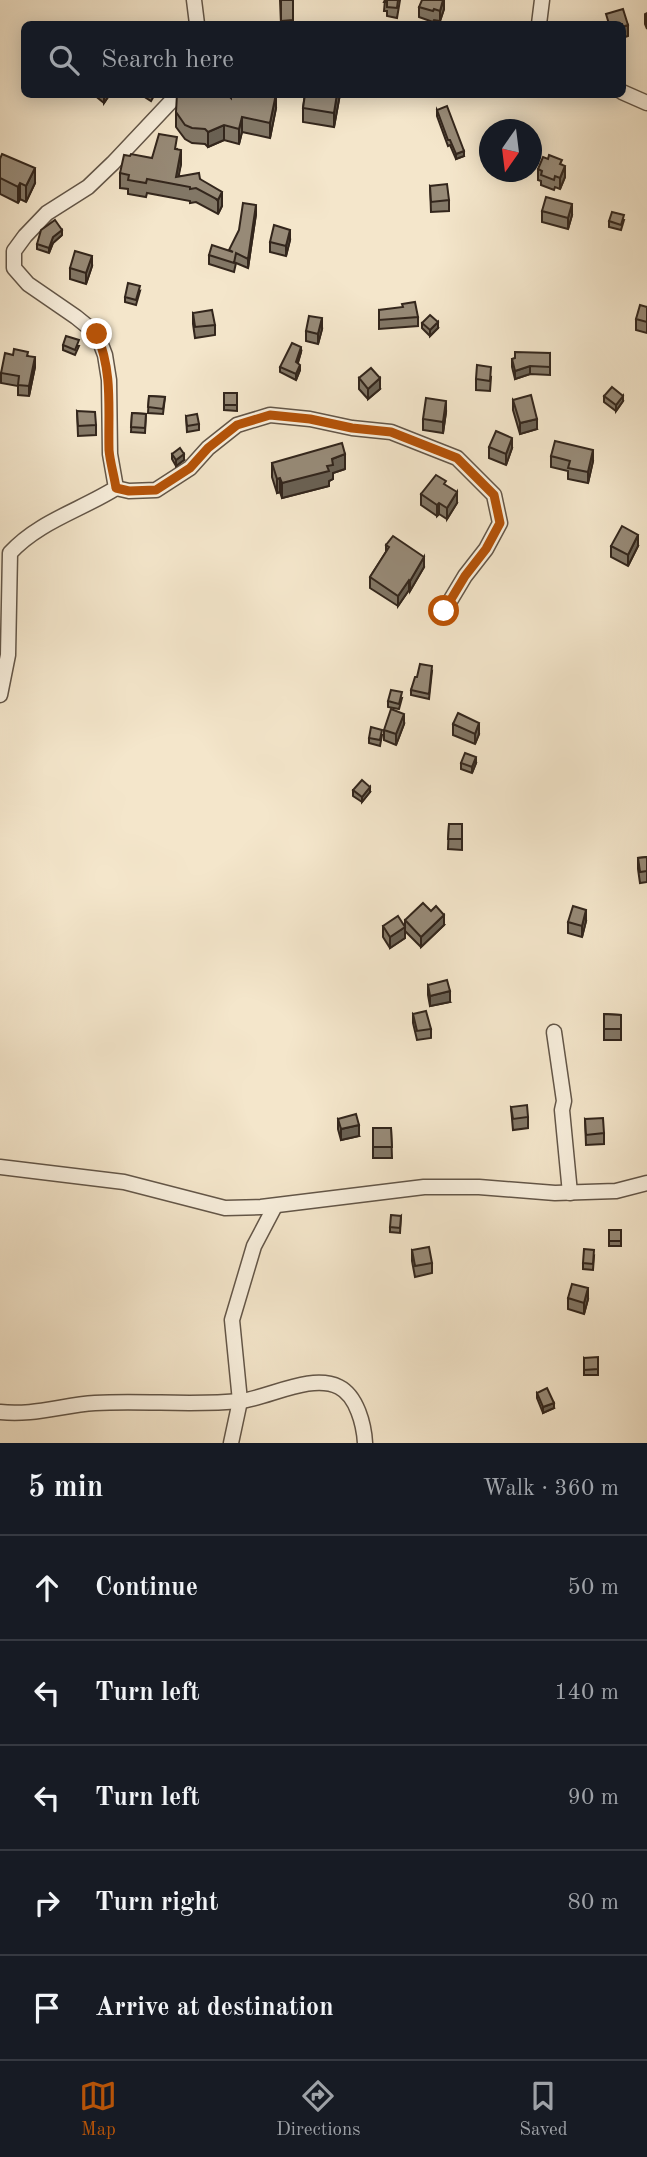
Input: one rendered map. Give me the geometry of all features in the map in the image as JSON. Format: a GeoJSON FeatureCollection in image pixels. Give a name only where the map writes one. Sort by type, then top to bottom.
{"type":"FeatureCollection","features":[{"type":"Feature","properties":{"kind":"street"},"geometry":{"type":"LineString","coordinates":[[194,0],[197,21]]}},
{"type":"Feature","properties":{"kind":"street"},"geometry":{"type":"LineString","coordinates":[[539,21],[542,0]]}},
{"type":"Feature","properties":{"kind":"street"},"geometry":{"type":"LineString","coordinates":[[626,94],[647,103]]}},
{"type":"Feature","properties":{"kind":"street"},"geometry":{"type":"LineString","coordinates":[[116,488],[110,454],[109,380],[105,355],[97,334],[28,284],[14,268],[14,251],[47,213],[88,187],[174,98]]}},
{"type":"Feature","properties":{"kind":"street"},"geometry":{"type":"LineString","coordinates":[[0,695],[8,655],[10,553],[23,539],[116,488],[129,491],[156,490],[190,468],[208,448],[237,425],[270,415],[391,432],[457,458],[494,495],[500,523],[486,549],[465,576],[444,611]]}},
{"type":"Feature","properties":{"kind":"street"},"geometry":{"type":"LineString","coordinates":[[554,1032],[564,1101],[562,1110],[570,1193]]}},
{"type":"Feature","properties":{"kind":"street"},"geometry":{"type":"LineString","coordinates":[[0,1167],[124,1182],[225,1208],[275,1206],[424,1187],[479,1187],[570,1193],[616,1191],[647,1184]]}},
{"type":"Feature","properties":{"kind":"street"},"geometry":{"type":"LineString","coordinates":[[231,1443],[240,1401],[232,1320],[254,1246],[275,1206]]}},
{"type":"Feature","properties":{"kind":"street"},"geometry":{"type":"LineString","coordinates":[[0,1412],[19,1414],[98,1403],[240,1401],[308,1383],[329,1384],[340,1387],[353,1400],[365,1431],[365,1443]]}},
{"type":"Feature","properties":{"kind":"building"},"geometry":{"type":"Polygon","coordinates":[[[281,0],[293,0],[293,20],[281,21],[281,0]]]}},
{"type":"Feature","properties":{"kind":"building"},"geometry":{"type":"Polygon","coordinates":[[[385,0],[398,0],[397,8],[387,7],[385,0]]]}},
{"type":"Feature","properties":{"kind":"building"},"geometry":{"type":"Polygon","coordinates":[[[422,0],[443,0],[440,11],[419,7],[422,0]]]}},
{"type":"Feature","properties":{"kind":"building"},"geometry":{"type":"Polygon","coordinates":[[[623,9],[628,25],[626,21],[608,21],[606,14],[623,9]]]}},
{"type":"Feature","properties":{"kind":"building"},"geometry":{"type":"Polygon","coordinates":[[[177,98],[275,98],[270,123],[242,117],[239,129],[224,125],[208,132],[205,129],[192,128],[185,125],[176,112],[177,98]]]}},
{"type":"Feature","properties":{"kind":"building"},"geometry":{"type":"Polygon","coordinates":[[[304,98],[336,98],[334,113],[303,108],[304,98]]]}},
{"type":"Feature","properties":{"kind":"building"},"geometry":{"type":"Polygon","coordinates":[[[447,106],[464,151],[456,154],[437,110],[447,106]]]}},
{"type":"Feature","properties":{"kind":"building"},"geometry":{"type":"Polygon","coordinates":[[[159,134],[177,137],[175,149],[181,150],[176,177],[199,173],[200,179],[222,192],[218,200],[196,188],[147,179],[146,183],[128,180],[129,175],[120,173],[124,155],[152,158],[159,134]]]}},
{"type":"Feature","properties":{"kind":"building"},"geometry":{"type":"Polygon","coordinates":[[[2,154],[35,168],[26,186],[20,183],[18,187],[0,178],[2,154]]]}},
{"type":"Feature","properties":{"kind":"building"},"geometry":{"type":"Polygon","coordinates":[[[549,155],[562,160],[560,164],[565,166],[560,178],[555,176],[554,180],[542,175],[542,159],[543,157],[548,159],[549,155]]]}},
{"type":"Feature","properties":{"kind":"building"},"geometry":{"type":"Polygon","coordinates":[[[447,184],[449,200],[431,202],[430,186],[447,184]]]}},
{"type":"Feature","properties":{"kind":"building"},"geometry":{"type":"Polygon","coordinates":[[[546,197],[572,204],[568,218],[542,211],[546,197]]]}},
{"type":"Feature","properties":{"kind":"building"},"geometry":{"type":"Polygon","coordinates":[[[243,203],[256,205],[248,259],[236,253],[234,263],[209,255],[212,245],[233,252],[229,250],[239,230],[243,203]]]}},
{"type":"Feature","properties":{"kind":"building"},"geometry":{"type":"Polygon","coordinates":[[[612,212],[624,215],[621,225],[609,221],[612,212]]]}},
{"type":"Feature","properties":{"kind":"building"},"geometry":{"type":"Polygon","coordinates":[[[55,220],[62,230],[53,237],[49,248],[37,244],[41,230],[55,220]]]}},
{"type":"Feature","properties":{"kind":"building"},"geometry":{"type":"Polygon","coordinates":[[[274,225],[290,230],[286,246],[270,242],[274,225]]]}},
{"type":"Feature","properties":{"kind":"building"},"geometry":{"type":"Polygon","coordinates":[[[75,251],[92,256],[86,273],[70,268],[75,251]]]}},
{"type":"Feature","properties":{"kind":"building"},"geometry":{"type":"Polygon","coordinates":[[[128,283],[140,286],[136,300],[125,297],[128,283]]]}},
{"type":"Feature","properties":{"kind":"building"},"geometry":{"type":"Polygon","coordinates":[[[415,302],[418,317],[379,320],[379,310],[403,307],[402,304],[415,302]]]}},
{"type":"Feature","properties":{"kind":"building"},"geometry":{"type":"Polygon","coordinates":[[[640,305],[647,307],[647,322],[636,319],[640,305]]]}},
{"type":"Feature","properties":{"kind":"building"},"geometry":{"type":"Polygon","coordinates":[[[212,310],[215,325],[195,327],[193,313],[212,310]]]}},
{"type":"Feature","properties":{"kind":"building"},"geometry":{"type":"Polygon","coordinates":[[[430,315],[438,322],[430,330],[422,323],[430,315]]]}},
{"type":"Feature","properties":{"kind":"building"},"geometry":{"type":"Polygon","coordinates":[[[309,316],[322,318],[318,334],[306,331],[309,316]]]}},
{"type":"Feature","properties":{"kind":"building"},"geometry":{"type":"Polygon","coordinates":[[[66,336],[79,340],[75,350],[63,345],[66,336]]]}},
{"type":"Feature","properties":{"kind":"building"},"geometry":{"type":"Polygon","coordinates":[[[292,343],[301,347],[296,362],[300,365],[296,374],[280,367],[292,343]]]}},
{"type":"Feature","properties":{"kind":"building"},"geometry":{"type":"Polygon","coordinates":[[[14,349],[28,352],[27,356],[35,357],[29,386],[18,385],[19,376],[1,373],[5,353],[13,355],[14,349]]]}},
{"type":"Feature","properties":{"kind":"building"},"geometry":{"type":"Polygon","coordinates":[[[515,352],[550,353],[550,367],[530,366],[515,371],[512,359],[515,358],[515,352]]]}},
{"type":"Feature","properties":{"kind":"building"},"geometry":{"type":"Polygon","coordinates":[[[477,365],[491,367],[490,381],[476,379],[477,365]]]}},
{"type":"Feature","properties":{"kind":"building"},"geometry":{"type":"Polygon","coordinates":[[[371,368],[380,378],[368,389],[359,378],[371,368]]]}},
{"type":"Feature","properties":{"kind":"building"},"geometry":{"type":"Polygon","coordinates":[[[612,387],[623,396],[616,405],[604,396],[612,387]]]}},
{"type":"Feature","properties":{"kind":"building"},"geometry":{"type":"Polygon","coordinates":[[[224,393],[237,393],[237,405],[224,405],[224,393]]]}},
{"type":"Feature","properties":{"kind":"building"},"geometry":{"type":"Polygon","coordinates":[[[531,395],[537,419],[520,423],[513,400],[531,395]]]}},
{"type":"Feature","properties":{"kind":"building"},"geometry":{"type":"Polygon","coordinates":[[[149,396],[165,397],[163,409],[148,407],[149,396]]]}},
{"type":"Feature","properties":{"kind":"building"},"geometry":{"type":"Polygon","coordinates":[[[426,398],[446,401],[443,422],[423,419],[426,398]]]}},
{"type":"Feature","properties":{"kind":"building"},"geometry":{"type":"Polygon","coordinates":[[[77,411],[95,412],[96,425],[78,426],[77,411]]]}},
{"type":"Feature","properties":{"kind":"building"},"geometry":{"type":"Polygon","coordinates":[[[132,413],[146,414],[145,428],[131,427],[132,413]]]}},
{"type":"Feature","properties":{"kind":"building"},"geometry":{"type":"Polygon","coordinates":[[[197,414],[199,424],[187,426],[186,416],[197,414]]]}},
{"type":"Feature","properties":{"kind":"building"},"geometry":{"type":"Polygon","coordinates":[[[496,431],[512,438],[506,454],[489,447],[496,431]]]}},
{"type":"Feature","properties":{"kind":"building"},"geometry":{"type":"Polygon","coordinates":[[[555,441],[593,450],[588,472],[568,468],[570,461],[551,456],[555,441]]]}},
{"type":"Feature","properties":{"kind":"building"},"geometry":{"type":"Polygon","coordinates":[[[342,443],[345,454],[332,459],[333,465],[327,466],[329,471],[282,483],[280,478],[277,479],[272,463],[342,443]]]}},
{"type":"Feature","properties":{"kind":"building"},"geometry":{"type":"Polygon","coordinates":[[[180,448],[184,454],[176,460],[172,454],[180,448]]]}},
{"type":"Feature","properties":{"kind":"building"},"geometry":{"type":"Polygon","coordinates":[[[436,475],[457,492],[447,508],[421,494],[436,475]]]}},
{"type":"Feature","properties":{"kind":"building"},"geometry":{"type":"Polygon","coordinates":[[[622,526],[638,535],[628,555],[611,546],[622,526]]]}},
{"type":"Feature","properties":{"kind":"building"},"geometry":{"type":"Polygon","coordinates":[[[393,536],[424,557],[398,596],[370,577],[393,536]]]}},
{"type":"Feature","properties":{"kind":"building"},"geometry":{"type":"Polygon","coordinates":[[[420,664],[432,666],[429,694],[411,690],[420,664]]]}},
{"type":"Feature","properties":{"kind":"building"},"geometry":{"type":"Polygon","coordinates":[[[391,690],[402,692],[399,704],[388,701],[391,690]]]}},
{"type":"Feature","properties":{"kind":"building"},"geometry":{"type":"Polygon","coordinates":[[[391,709],[404,714],[396,734],[384,730],[391,709]]]}},
{"type":"Feature","properties":{"kind":"building"},"geometry":{"type":"Polygon","coordinates":[[[458,713],[479,723],[475,734],[453,724],[458,713]]]}},
{"type":"Feature","properties":{"kind":"building"},"geometry":{"type":"Polygon","coordinates":[[[371,727],[382,730],[380,740],[369,738],[371,727]]]}},
{"type":"Feature","properties":{"kind":"building"},"geometry":{"type":"Polygon","coordinates":[[[465,753],[476,757],[472,767],[461,763],[465,753]]]}},
{"type":"Feature","properties":{"kind":"building"},"geometry":{"type":"Polygon","coordinates":[[[362,780],[370,787],[362,797],[353,790],[362,780]]]}},
{"type":"Feature","properties":{"kind":"building"},"geometry":{"type":"Polygon","coordinates":[[[449,824],[462,824],[462,839],[448,839],[449,824]]]}},
{"type":"Feature","properties":{"kind":"building"},"geometry":{"type":"Polygon","coordinates":[[[647,857],[647,871],[640,872],[638,858],[647,857]]]}},
{"type":"Feature","properties":{"kind":"building"},"geometry":{"type":"Polygon","coordinates":[[[423,903],[431,911],[436,906],[444,915],[421,937],[405,920],[423,903]]]}},
{"type":"Feature","properties":{"kind":"building"},"geometry":{"type":"Polygon","coordinates":[[[573,906],[586,910],[582,926],[568,922],[573,906]]]}},
{"type":"Feature","properties":{"kind":"building"},"geometry":{"type":"Polygon","coordinates":[[[398,916],[405,927],[390,937],[383,926],[398,916]]]}},
{"type":"Feature","properties":{"kind":"building"},"geometry":{"type":"Polygon","coordinates":[[[447,980],[450,991],[430,996],[428,985],[447,980]]]}},
{"type":"Feature","properties":{"kind":"building"},"geometry":{"type":"Polygon","coordinates":[[[426,1011],[431,1029],[417,1031],[413,1014],[426,1011]]]}},
{"type":"Feature","properties":{"kind":"building"},"geometry":{"type":"Polygon","coordinates":[[[604,1014],[621,1015],[621,1029],[604,1029],[604,1014]]]}},
{"type":"Feature","properties":{"kind":"building"},"geometry":{"type":"Polygon","coordinates":[[[527,1105],[528,1117],[513,1119],[511,1107],[527,1105]]]}},
{"type":"Feature","properties":{"kind":"building"},"geometry":{"type":"Polygon","coordinates":[[[356,1114],[359,1125],[341,1129],[338,1119],[356,1114]]]}},
{"type":"Feature","properties":{"kind":"building"},"geometry":{"type":"Polygon","coordinates":[[[603,1118],[604,1133],[586,1135],[585,1119],[603,1118]]]}},
{"type":"Feature","properties":{"kind":"building"},"geometry":{"type":"Polygon","coordinates":[[[373,1128],[391,1128],[392,1147],[373,1147],[373,1128]]]}},
{"type":"Feature","properties":{"kind":"building"},"geometry":{"type":"Polygon","coordinates":[[[391,1215],[401,1216],[400,1228],[390,1227],[391,1215]]]}},
{"type":"Feature","properties":{"kind":"building"},"geometry":{"type":"Polygon","coordinates":[[[609,1230],[621,1230],[621,1241],[609,1241],[609,1230]]]}},
{"type":"Feature","properties":{"kind":"building"},"geometry":{"type":"Polygon","coordinates":[[[429,1247],[432,1263],[415,1266],[412,1250],[429,1247]]]}},
{"type":"Feature","properties":{"kind":"building"},"geometry":{"type":"Polygon","coordinates":[[[584,1249],[594,1250],[593,1264],[583,1263],[584,1249]]]}},
{"type":"Feature","properties":{"kind":"building"},"geometry":{"type":"Polygon","coordinates":[[[572,1284],[588,1288],[584,1303],[568,1298],[572,1284]]]}},
{"type":"Feature","properties":{"kind":"building"},"geometry":{"type":"Polygon","coordinates":[[[598,1357],[598,1369],[584,1370],[584,1358],[598,1357]]]}},
{"type":"Feature","properties":{"kind":"building"},"geometry":{"type":"Polygon","coordinates":[[[547,1388],[554,1403],[543,1407],[537,1393],[547,1388]]]}},
{"type":"Feature","properties":{"kind":"route"},"geometry":{"type":"LineString","coordinates":[[97,334],[105,355],[109,380],[110,454],[116,488],[129,491],[156,490],[190,468],[208,448],[237,425],[270,415],[391,432],[457,458],[494,495],[500,523],[486,549],[465,576],[444,611]]}}]}
